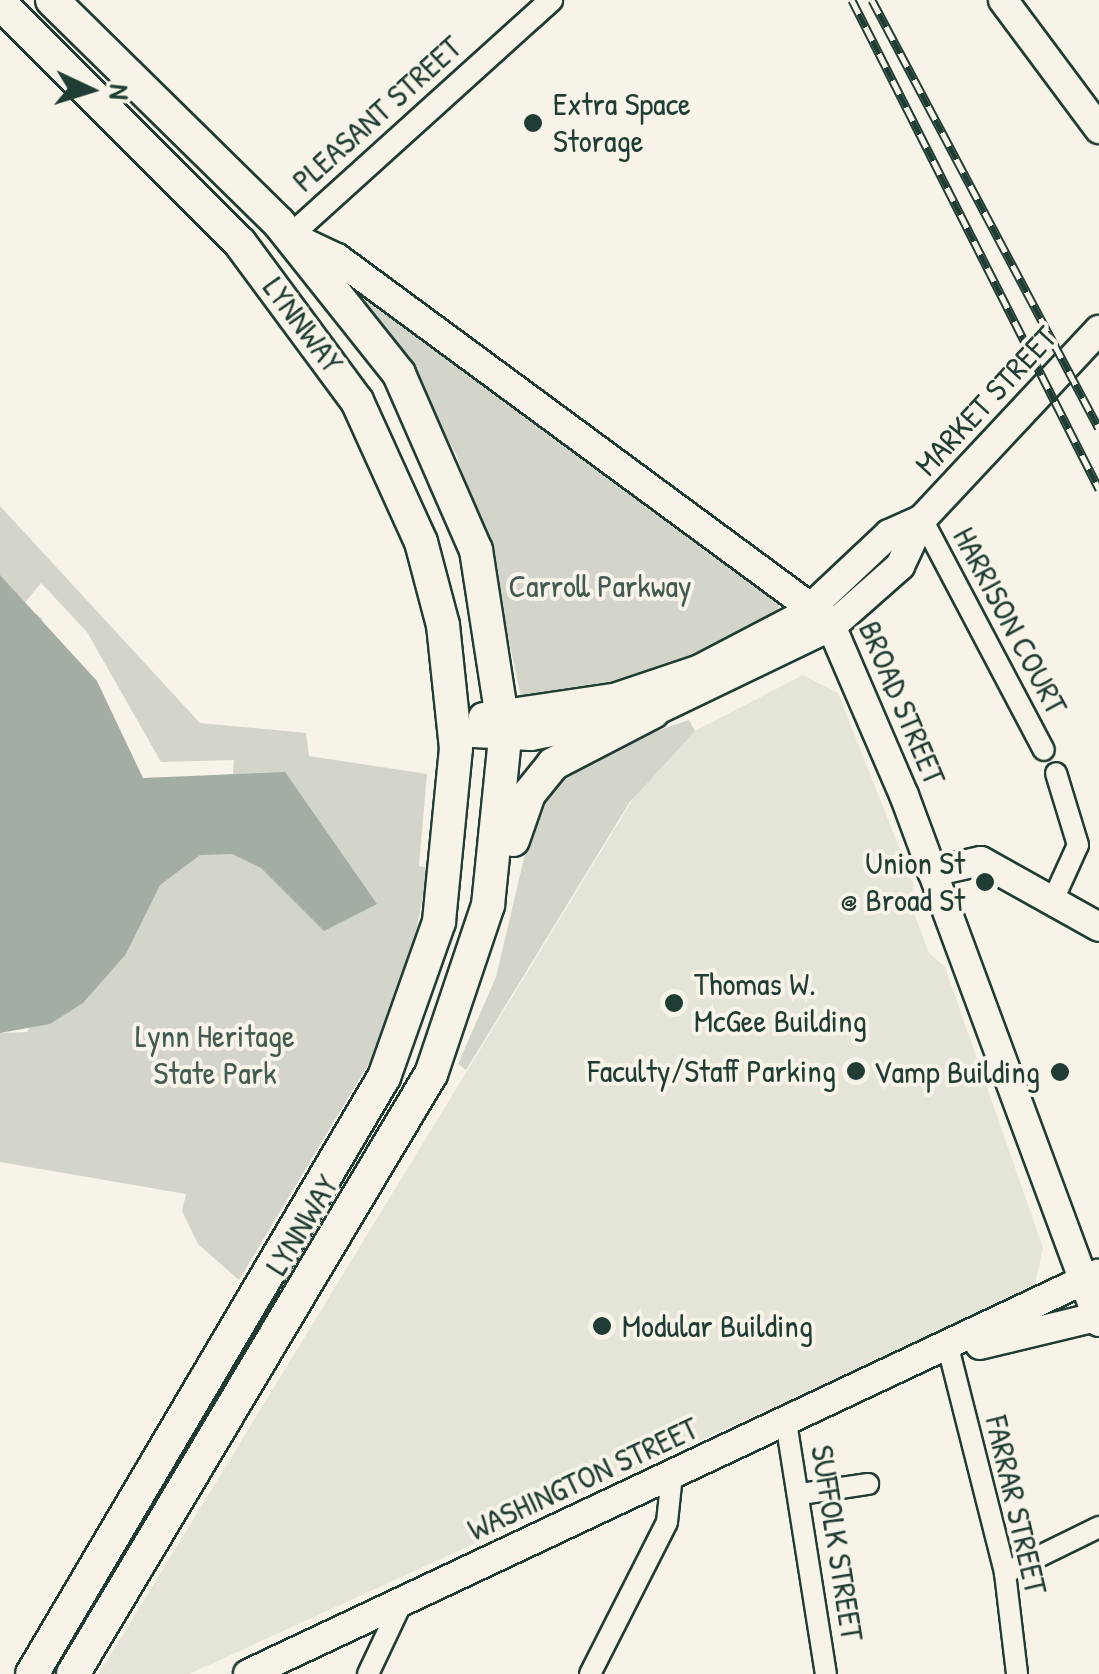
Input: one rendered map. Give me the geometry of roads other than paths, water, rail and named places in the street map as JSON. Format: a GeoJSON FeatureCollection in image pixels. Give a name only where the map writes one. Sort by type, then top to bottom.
{"type":"FeatureCollection","features":[{"type":"Feature","properties":{"kind":"highway","name":"LYNNWAY"},"geometry":{"type":"LineString","coordinates":[[52,0],[290,236],[382,347],[443,460],[485,582],[518,724],[477,948],[394,1147],[98,1636],[91,1673]]}},
{"type":"Feature","properties":{"kind":"highway","name":"LYNNWAY"},"geometry":{"type":"LineString","coordinates":[[0,3],[232,234],[357,400],[422,542],[455,732],[442,906],[384,1077],[32,1674]]}},
{"type":"Feature","properties":{"kind":"highway"},"geometry":{"type":"LineString","coordinates":[[477,948],[537,780],[567,755],[653,712]]}},
{"type":"Feature","properties":{"kind":"main road"},"geometry":{"type":"LineString","coordinates":[[1003,0],[1099,129]]}},
{"type":"Feature","properties":{"kind":"main road","name":"BROAD STREET"},"geometry":{"type":"LineString","coordinates":[[290,236],[337,258],[824,616],[932,872],[1091,1277],[1098,1320]]}},
{"type":"Feature","properties":{"kind":"main road","name":"MARKET STREET"},"geometry":{"type":"LineString","coordinates":[[783,640],[905,559],[922,520],[1099,330]]}},
{"type":"Feature","properties":{"kind":"main road"},"geometry":{"type":"LineString","coordinates":[[455,732],[653,712],[783,640]]}},
{"type":"Feature","properties":{"kind":"main road"},"geometry":{"type":"LineString","coordinates":[[518,724],[653,687],[783,640]]}},
{"type":"Feature","properties":{"kind":"main road"},"geometry":{"type":"LineString","coordinates":[[932,872],[980,861],[1099,927]]}},
{"type":"Feature","properties":{"kind":"main road","name":"WASHINGTON STREET"},"geometry":{"type":"LineString","coordinates":[[248,1674],[786,1422],[949,1351],[1091,1277]]}},
{"type":"Feature","properties":{"kind":"main road","name":"WASHINGTON STREET"},"geometry":{"type":"LineString","coordinates":[[949,1351],[1098,1320]]}},
{"type":"Feature","properties":{"kind":"street","name":"PLEASANT STREET"},"geometry":{"type":"LineString","coordinates":[[290,236],[551,0]]}},
{"type":"Feature","properties":{"kind":"street","name":"HARRISON COURT"},"geometry":{"type":"LineString","coordinates":[[922,520],[1044,750]]}},
{"type":"Feature","properties":{"kind":"street"},"geometry":{"type":"LineString","coordinates":[[1053,900],[1078,845],[1056,772]]}},
{"type":"Feature","properties":{"kind":"street","name":"FARRAR STREET"},"geometry":{"type":"LineString","coordinates":[[949,1351],[1005,1573],[1017,1674]]}},
{"type":"Feature","properties":{"kind":"street","name":"SUFFOLK STREET"},"geometry":{"type":"LineString","coordinates":[[786,1422],[826,1674]]}},
{"type":"Feature","properties":{"kind":"street"},"geometry":{"type":"LineString","coordinates":[[590,1674],[667,1522],[672,1476]]}},
{"type":"Feature","properties":{"kind":"street"},"geometry":{"type":"LineString","coordinates":[[800,1494],[868,1484]]}},
{"type":"Feature","properties":{"kind":"street"},"geometry":{"type":"LineString","coordinates":[[1005,1573],[1099,1527]]}},
{"type":"Feature","properties":{"kind":"street"},"geometry":{"type":"LineString","coordinates":[[368,1674],[402,1602]]}},
{"type":"Feature","properties":{"kind":"railway"},"geometry":{"type":"LineString","coordinates":[[852,0],[1099,489]]}},
{"type":"Feature","properties":{"kind":"railway"},"geometry":{"type":"LineString","coordinates":[[872,0],[1099,428]]}},
{"type":"Feature","properties":{"kind":"place","name":"Extra Space Storage"},"geometry":{"type":"Point","coordinates":[533,123]}},
{"type":"Feature","properties":{"kind":"place","name":"Union St @ Broad St"},"geometry":{"type":"Point","coordinates":[985,882]}},
{"type":"Feature","properties":{"kind":"place","name":"Thomas W. McGee Building"},"geometry":{"type":"Point","coordinates":[674,1003]}},
{"type":"Feature","properties":{"kind":"place","name":"Faculty/Staff Parking"},"geometry":{"type":"Point","coordinates":[856,1071]}},
{"type":"Feature","properties":{"kind":"place","name":"Vamp Building"},"geometry":{"type":"Point","coordinates":[1060,1072]}},
{"type":"Feature","properties":{"kind":"place","name":"Modular Building"},"geometry":{"type":"Point","coordinates":[602,1326]}},
{"type":"Feature","properties":{"kind":"park label","name":"Carroll Parkway"},"geometry":{"type":"Point","coordinates":[600,586]}},
{"type":"Feature","properties":{"kind":"park label","name":"Lynn Heritage State Park"},"geometry":{"type":"Point","coordinates":[215,1056]}}]}
